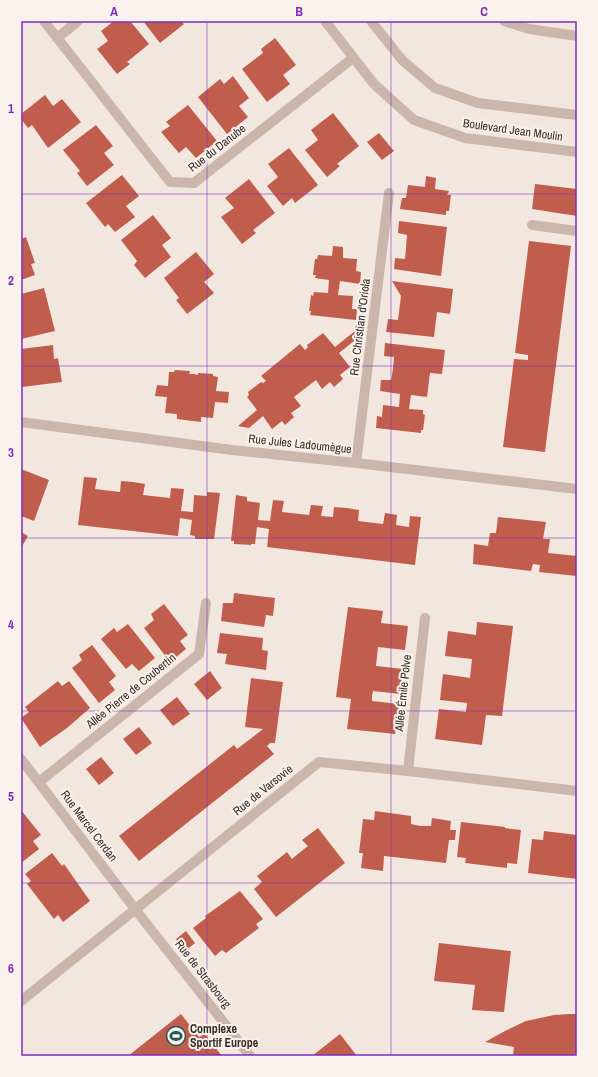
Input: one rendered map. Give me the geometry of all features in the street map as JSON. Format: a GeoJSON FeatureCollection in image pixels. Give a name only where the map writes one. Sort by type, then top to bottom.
{"type":"FeatureCollection","features":[{"type":"Feature","properties":{"kind":"street","name":"Rue du Danube"},"geometry":{"type":"LineString","coordinates":[[44,21],[170,182],[194,183],[353,58]]}},
{"type":"Feature","properties":{"kind":"street"},"geometry":{"type":"LineString","coordinates":[[57,38],[78,21]]}},
{"type":"Feature","properties":{"kind":"street","name":"Boulevard Jean Moulin"},"geometry":{"type":"LineString","coordinates":[[325,21],[374,84],[414,120],[465,138],[577,152]]}},
{"type":"Feature","properties":{"kind":"street","name":"Boulevard Jean Moulin"},"geometry":{"type":"LineString","coordinates":[[371,21],[402,60],[435,88],[478,103],[577,115]]}},
{"type":"Feature","properties":{"kind":"street"},"geometry":{"type":"LineString","coordinates":[[504,21],[529,29],[577,36]]}},
{"type":"Feature","properties":{"kind":"street","name":"Rue Christian d'Oriola"},"geometry":{"type":"LineString","coordinates":[[356,463],[389,193]]}},
{"type":"Feature","properties":{"kind":"street"},"geometry":{"type":"LineString","coordinates":[[532,225],[577,231]]}},
{"type":"Feature","properties":{"kind":"street","name":"Rue Jules Ladoumègue"},"geometry":{"type":"LineString","coordinates":[[21,422],[232,450],[577,489]]}},
{"type":"Feature","properties":{"kind":"street","name":"Allée Pierre de Coubertin"},"geometry":{"type":"LineString","coordinates":[[39,782],[199,654],[206,603]]}},
{"type":"Feature","properties":{"kind":"street","name":"Allée Émile Polve"},"geometry":{"type":"LineString","coordinates":[[408,771],[425,618]]}},
{"type":"Feature","properties":{"kind":"street","name":"Rue Marcel Cerdan"},"geometry":{"type":"LineString","coordinates":[[21,759],[135,909]]}},
{"type":"Feature","properties":{"kind":"street","name":"Rue de Varsovie"},"geometry":{"type":"LineString","coordinates":[[21,1000],[319,762],[408,771],[577,792]]}},
{"type":"Feature","properties":{"kind":"street","name":"Rue de Strasbourg"},"geometry":{"type":"LineString","coordinates":[[135,909],[250,1056]]}},
{"type":"Feature","properties":{"kind":"building"},"geometry":{"type":"Polygon","coordinates":[[[114,21],[130,21],[149,44],[127,62],[130,64],[117,74],[97,49],[108,41],[101,31],[114,21]]]}},
{"type":"Feature","properties":{"kind":"building"},"geometry":{"type":"Polygon","coordinates":[[[143,21],[181,21],[184,24],[160,43],[143,21]]]}},
{"type":"Feature","properties":{"kind":"building"},"geometry":{"type":"Polygon","coordinates":[[[275,38],[296,65],[283,75],[290,84],[267,102],[242,69],[263,53],[261,49],[275,38]]]}},
{"type":"Feature","properties":{"kind":"building"},"geometry":{"type":"Polygon","coordinates":[[[233,76],[249,98],[239,106],[248,117],[227,134],[198,97],[220,79],[224,84],[233,76]]]}},
{"type":"Feature","properties":{"kind":"building"},"geometry":{"type":"Polygon","coordinates":[[[45,95],[53,106],[62,99],[81,122],[48,148],[32,125],[28,128],[21,119],[21,114],[45,95]]]}},
{"type":"Feature","properties":{"kind":"building"},"geometry":{"type":"Polygon","coordinates":[[[188,105],[217,141],[196,158],[186,147],[179,153],[161,132],[170,126],[166,122],[188,105]]]}},
{"type":"Feature","properties":{"kind":"building"},"geometry":{"type":"Polygon","coordinates":[[[333,113],[359,146],[337,164],[340,166],[327,177],[305,150],[318,140],[311,130],[333,113]]]}},
{"type":"Feature","properties":{"kind":"building"},"geometry":{"type":"Polygon","coordinates":[[[96,125],[113,146],[104,153],[114,165],[87,186],[77,173],[80,171],[63,150],[96,125]]]}},
{"type":"Feature","properties":{"kind":"building"},"geometry":{"type":"Polygon","coordinates":[[[379,133],[394,151],[382,160],[367,142],[379,133]]]}},
{"type":"Feature","properties":{"kind":"building"},"geometry":{"type":"Polygon","coordinates":[[[289,148],[318,185],[295,203],[292,198],[283,206],[267,186],[278,177],[268,164],[289,148]]]}},
{"type":"Feature","properties":{"kind":"building"},"geometry":{"type":"Polygon","coordinates":[[[122,175],[139,196],[126,206],[135,217],[115,232],[108,224],[105,227],[86,203],[122,175]]]}},
{"type":"Feature","properties":{"kind":"building"},"geometry":{"type":"Polygon","coordinates":[[[426,176],[436,178],[435,189],[449,191],[447,195],[451,195],[449,211],[446,211],[446,215],[400,209],[402,198],[406,198],[408,185],[425,187],[426,176]]]}},
{"type":"Feature","properties":{"kind":"building"},"geometry":{"type":"Polygon","coordinates":[[[249,179],[275,213],[253,230],[256,233],[242,244],[221,217],[234,208],[225,198],[249,179]]]}},
{"type":"Feature","properties":{"kind":"building"},"geometry":{"type":"Polygon","coordinates":[[[535,184],[577,189],[577,216],[532,209],[535,184]]]}},
{"type":"Feature","properties":{"kind":"building"},"geometry":{"type":"Polygon","coordinates":[[[153,215],[171,238],[162,245],[171,257],[145,278],[134,265],[137,261],[121,240],[153,215]]]}},
{"type":"Feature","properties":{"kind":"building"},"geometry":{"type":"Polygon","coordinates":[[[399,221],[447,227],[441,276],[394,269],[395,258],[405,259],[407,235],[398,233],[399,221]]]}},
{"type":"Feature","properties":{"kind":"building"},"geometry":{"type":"Polygon","coordinates":[[[26,237],[35,263],[31,264],[35,275],[21,280],[21,239],[26,237]]]}},
{"type":"Feature","properties":{"kind":"building"},"geometry":{"type":"Polygon","coordinates":[[[529,241],[571,246],[545,452],[503,447],[514,359],[528,360],[528,355],[515,353],[529,241]]]}},
{"type":"Feature","properties":{"kind":"building"},"geometry":{"type":"Polygon","coordinates":[[[333,246],[343,247],[343,258],[357,259],[356,271],[361,272],[360,284],[340,281],[338,295],[353,296],[352,309],[357,309],[356,320],[310,315],[311,295],[313,296],[314,292],[328,293],[329,280],[315,278],[316,275],[313,275],[315,259],[317,259],[318,255],[332,256],[333,246]]]}},
{"type":"Feature","properties":{"kind":"building"},"geometry":{"type":"Polygon","coordinates":[[[196,252],[214,274],[204,282],[214,293],[187,314],[176,300],[179,298],[164,278],[196,252]]]}},
{"type":"Feature","properties":{"kind":"building"},"geometry":{"type":"Polygon","coordinates":[[[392,281],[453,289],[450,314],[437,312],[434,337],[386,332],[388,319],[398,320],[401,296],[392,281]]]}},
{"type":"Feature","properties":{"kind":"building"},"geometry":{"type":"Polygon","coordinates":[[[44,288],[55,331],[21,339],[21,294],[44,288]]]}},
{"type":"Feature","properties":{"kind":"building"},"geometry":{"type":"Polygon","coordinates":[[[355,331],[354,341],[339,353],[350,367],[340,375],[343,379],[334,387],[330,382],[322,389],[316,380],[294,397],[301,406],[291,413],[294,417],[285,425],[282,421],[272,429],[263,416],[249,428],[238,426],[257,410],[247,397],[249,395],[248,392],[261,382],[263,383],[266,381],[261,376],[300,344],[305,350],[308,347],[307,345],[323,333],[335,347],[355,331]]]}},
{"type":"Feature","properties":{"kind":"building"},"geometry":{"type":"Polygon","coordinates":[[[385,343],[445,350],[442,374],[430,373],[427,397],[411,395],[409,409],[423,410],[423,414],[425,415],[423,430],[421,430],[421,433],[376,428],[377,416],[382,417],[383,405],[399,407],[400,394],[380,391],[381,380],[391,380],[393,369],[394,357],[384,356],[385,343]]]}},
{"type":"Feature","properties":{"kind":"building"},"geometry":{"type":"Polygon","coordinates":[[[53,345],[54,359],[58,358],[62,382],[22,387],[21,349],[53,345]]]}},
{"type":"Feature","properties":{"kind":"building"},"geometry":{"type":"Polygon","coordinates":[[[175,370],[190,371],[189,374],[198,375],[198,373],[213,374],[213,376],[218,377],[216,391],[229,392],[228,403],[215,402],[213,418],[201,417],[201,422],[177,419],[177,414],[165,413],[167,397],[155,396],[157,385],[168,386],[169,372],[174,372],[175,370]]]}},
{"type":"Feature","properties":{"kind":"building"},"geometry":{"type":"Polygon","coordinates":[[[21,469],[49,480],[34,521],[21,516],[21,469]]]}},
{"type":"Feature","properties":{"kind":"building"},"geometry":{"type":"Polygon","coordinates":[[[84,477],[97,478],[95,489],[120,492],[121,481],[145,484],[143,495],[170,498],[171,488],[184,489],[181,511],[193,512],[194,495],[207,496],[207,492],[220,493],[214,539],[195,539],[195,536],[190,535],[192,520],[180,518],[178,536],[78,525],[84,477]]]}},
{"type":"Feature","properties":{"kind":"building"},"geometry":{"type":"Polygon","coordinates":[[[236,495],[247,497],[247,501],[260,503],[258,520],[270,521],[273,500],[284,501],[282,512],[309,515],[311,505],[323,506],[321,516],[333,517],[334,507],[347,508],[359,510],[358,521],[383,524],[385,513],[397,515],[396,525],[409,527],[410,516],[421,517],[415,565],[267,547],[269,529],[257,527],[255,544],[234,544],[234,541],[231,541],[236,495]]]}},
{"type":"Feature","properties":{"kind":"building"},"geometry":{"type":"Polygon","coordinates":[[[498,517],[546,522],[543,539],[550,539],[548,553],[577,556],[577,576],[539,572],[540,565],[533,564],[531,571],[473,564],[474,544],[488,546],[490,533],[496,533],[498,517]]]}},
{"type":"Feature","properties":{"kind":"building"},"geometry":{"type":"Polygon","coordinates":[[[21,532],[28,536],[21,548],[21,532]]]}},
{"type":"Feature","properties":{"kind":"building"},"geometry":{"type":"Polygon","coordinates":[[[234,593],[275,598],[273,616],[266,615],[264,627],[221,621],[223,603],[233,603],[234,593]]]}},
{"type":"Feature","properties":{"kind":"building"},"geometry":{"type":"Polygon","coordinates":[[[164,604],[188,635],[180,641],[186,649],[170,662],[144,628],[154,620],[151,614],[164,604]]]}},
{"type":"Feature","properties":{"kind":"building"},"geometry":{"type":"Polygon","coordinates":[[[348,607],[383,611],[381,623],[408,626],[405,650],[378,647],[376,666],[403,669],[400,694],[373,691],[372,696],[372,701],[399,704],[395,734],[347,729],[351,699],[336,697],[348,607]]]}},
{"type":"Feature","properties":{"kind":"building"},"geometry":{"type":"Polygon","coordinates":[[[477,622],[513,626],[502,716],[486,715],[482,745],[435,739],[439,709],[466,712],[467,703],[440,700],[443,674],[470,678],[472,659],[445,656],[448,631],[476,635],[477,622]]]}},
{"type":"Feature","properties":{"kind":"building"},"geometry":{"type":"Polygon","coordinates":[[[128,624],[155,658],[139,671],[132,664],[126,669],[101,639],[114,628],[117,632],[128,624]]]}},
{"type":"Feature","properties":{"kind":"building"},"geometry":{"type":"Polygon","coordinates":[[[220,633],[263,638],[262,650],[268,651],[266,670],[225,664],[227,654],[217,653],[220,633]]]}},
{"type":"Feature","properties":{"kind":"building"},"geometry":{"type":"Polygon","coordinates":[[[92,645],[116,676],[109,682],[115,690],[99,703],[72,668],[82,660],[79,655],[92,645]]]}},
{"type":"Feature","properties":{"kind":"building"},"geometry":{"type":"Polygon","coordinates":[[[210,671],[222,688],[207,700],[194,684],[210,671]]]}},
{"type":"Feature","properties":{"kind":"building"},"geometry":{"type":"Polygon","coordinates":[[[251,678],[283,682],[275,743],[270,743],[267,746],[274,754],[139,861],[119,836],[234,745],[237,749],[263,729],[245,727],[251,678]]]}},
{"type":"Feature","properties":{"kind":"building"},"geometry":{"type":"Polygon","coordinates":[[[58,681],[62,686],[69,681],[90,708],[67,728],[40,747],[21,718],[29,712],[25,707],[58,681]]]}},
{"type":"Feature","properties":{"kind":"building"},"geometry":{"type":"Polygon","coordinates":[[[177,697],[190,714],[173,726],[160,710],[177,697]]]}},
{"type":"Feature","properties":{"kind":"building"},"geometry":{"type":"Polygon","coordinates":[[[139,727],[152,743],[136,755],[123,739],[139,727]]]}},
{"type":"Feature","properties":{"kind":"building"},"geometry":{"type":"Polygon","coordinates":[[[101,757],[114,773],[99,785],[86,769],[101,757]]]}},
{"type":"Feature","properties":{"kind":"building"},"geometry":{"type":"Polygon","coordinates":[[[21,810],[41,835],[33,841],[39,849],[21,863],[21,810]]]}},
{"type":"Feature","properties":{"kind":"building"},"geometry":{"type":"Polygon","coordinates":[[[375,811],[411,816],[411,824],[420,826],[431,826],[432,818],[451,821],[450,830],[456,830],[455,840],[449,840],[446,863],[384,856],[383,871],[361,868],[363,853],[359,853],[363,819],[374,820],[375,811]]]}},
{"type":"Feature","properties":{"kind":"building"},"geometry":{"type":"Polygon","coordinates":[[[461,822],[521,830],[517,864],[507,863],[507,868],[465,863],[466,858],[457,857],[461,822]]]}},
{"type":"Feature","properties":{"kind":"building"},"geometry":{"type":"Polygon","coordinates":[[[318,828],[345,863],[276,917],[254,889],[262,882],[257,876],[287,852],[292,859],[308,846],[302,840],[318,828]]]}},
{"type":"Feature","properties":{"kind":"building"},"geometry":{"type":"Polygon","coordinates":[[[544,831],[577,835],[577,879],[528,873],[532,839],[543,840],[544,831]]]}},
{"type":"Feature","properties":{"kind":"building"},"geometry":{"type":"Polygon","coordinates":[[[52,853],[62,866],[64,864],[90,901],[63,922],[58,915],[54,919],[27,884],[31,881],[25,874],[52,853]]]}},
{"type":"Feature","properties":{"kind":"building"},"geometry":{"type":"Polygon","coordinates":[[[240,891],[263,919],[256,924],[259,928],[226,953],[222,950],[215,956],[193,928],[206,918],[205,916],[240,891]]]}},
{"type":"Feature","properties":{"kind":"building"},"geometry":{"type":"Polygon","coordinates":[[[186,931],[195,943],[185,951],[176,939],[186,931]]]}},
{"type":"Feature","properties":{"kind":"building"},"geometry":{"type":"Polygon","coordinates":[[[439,943],[511,951],[504,1012],[472,1010],[475,985],[434,981],[439,943]]]}},
{"type":"Feature","properties":{"kind":"building","name":"Complexe Sportif Europe"},"geometry":{"type":"Polygon","coordinates":[[[181,1014],[199,1037],[205,1034],[222,1056],[128,1056],[181,1014]]]}},
{"type":"Feature","properties":{"kind":"building"},"geometry":{"type":"Polygon","coordinates":[[[577,1014],[577,1056],[513,1055],[514,1047],[485,1042],[526,1021],[554,1015],[577,1014]]]}},
{"type":"Feature","properties":{"kind":"building"},"geometry":{"type":"Polygon","coordinates":[[[340,1034],[357,1056],[312,1056],[340,1034]]]}},
{"type":"Feature","properties":{"kind":"place","name":"Complexe Sportif Europe"},"geometry":{"type":"Point","coordinates":[176,1036]}}]}
